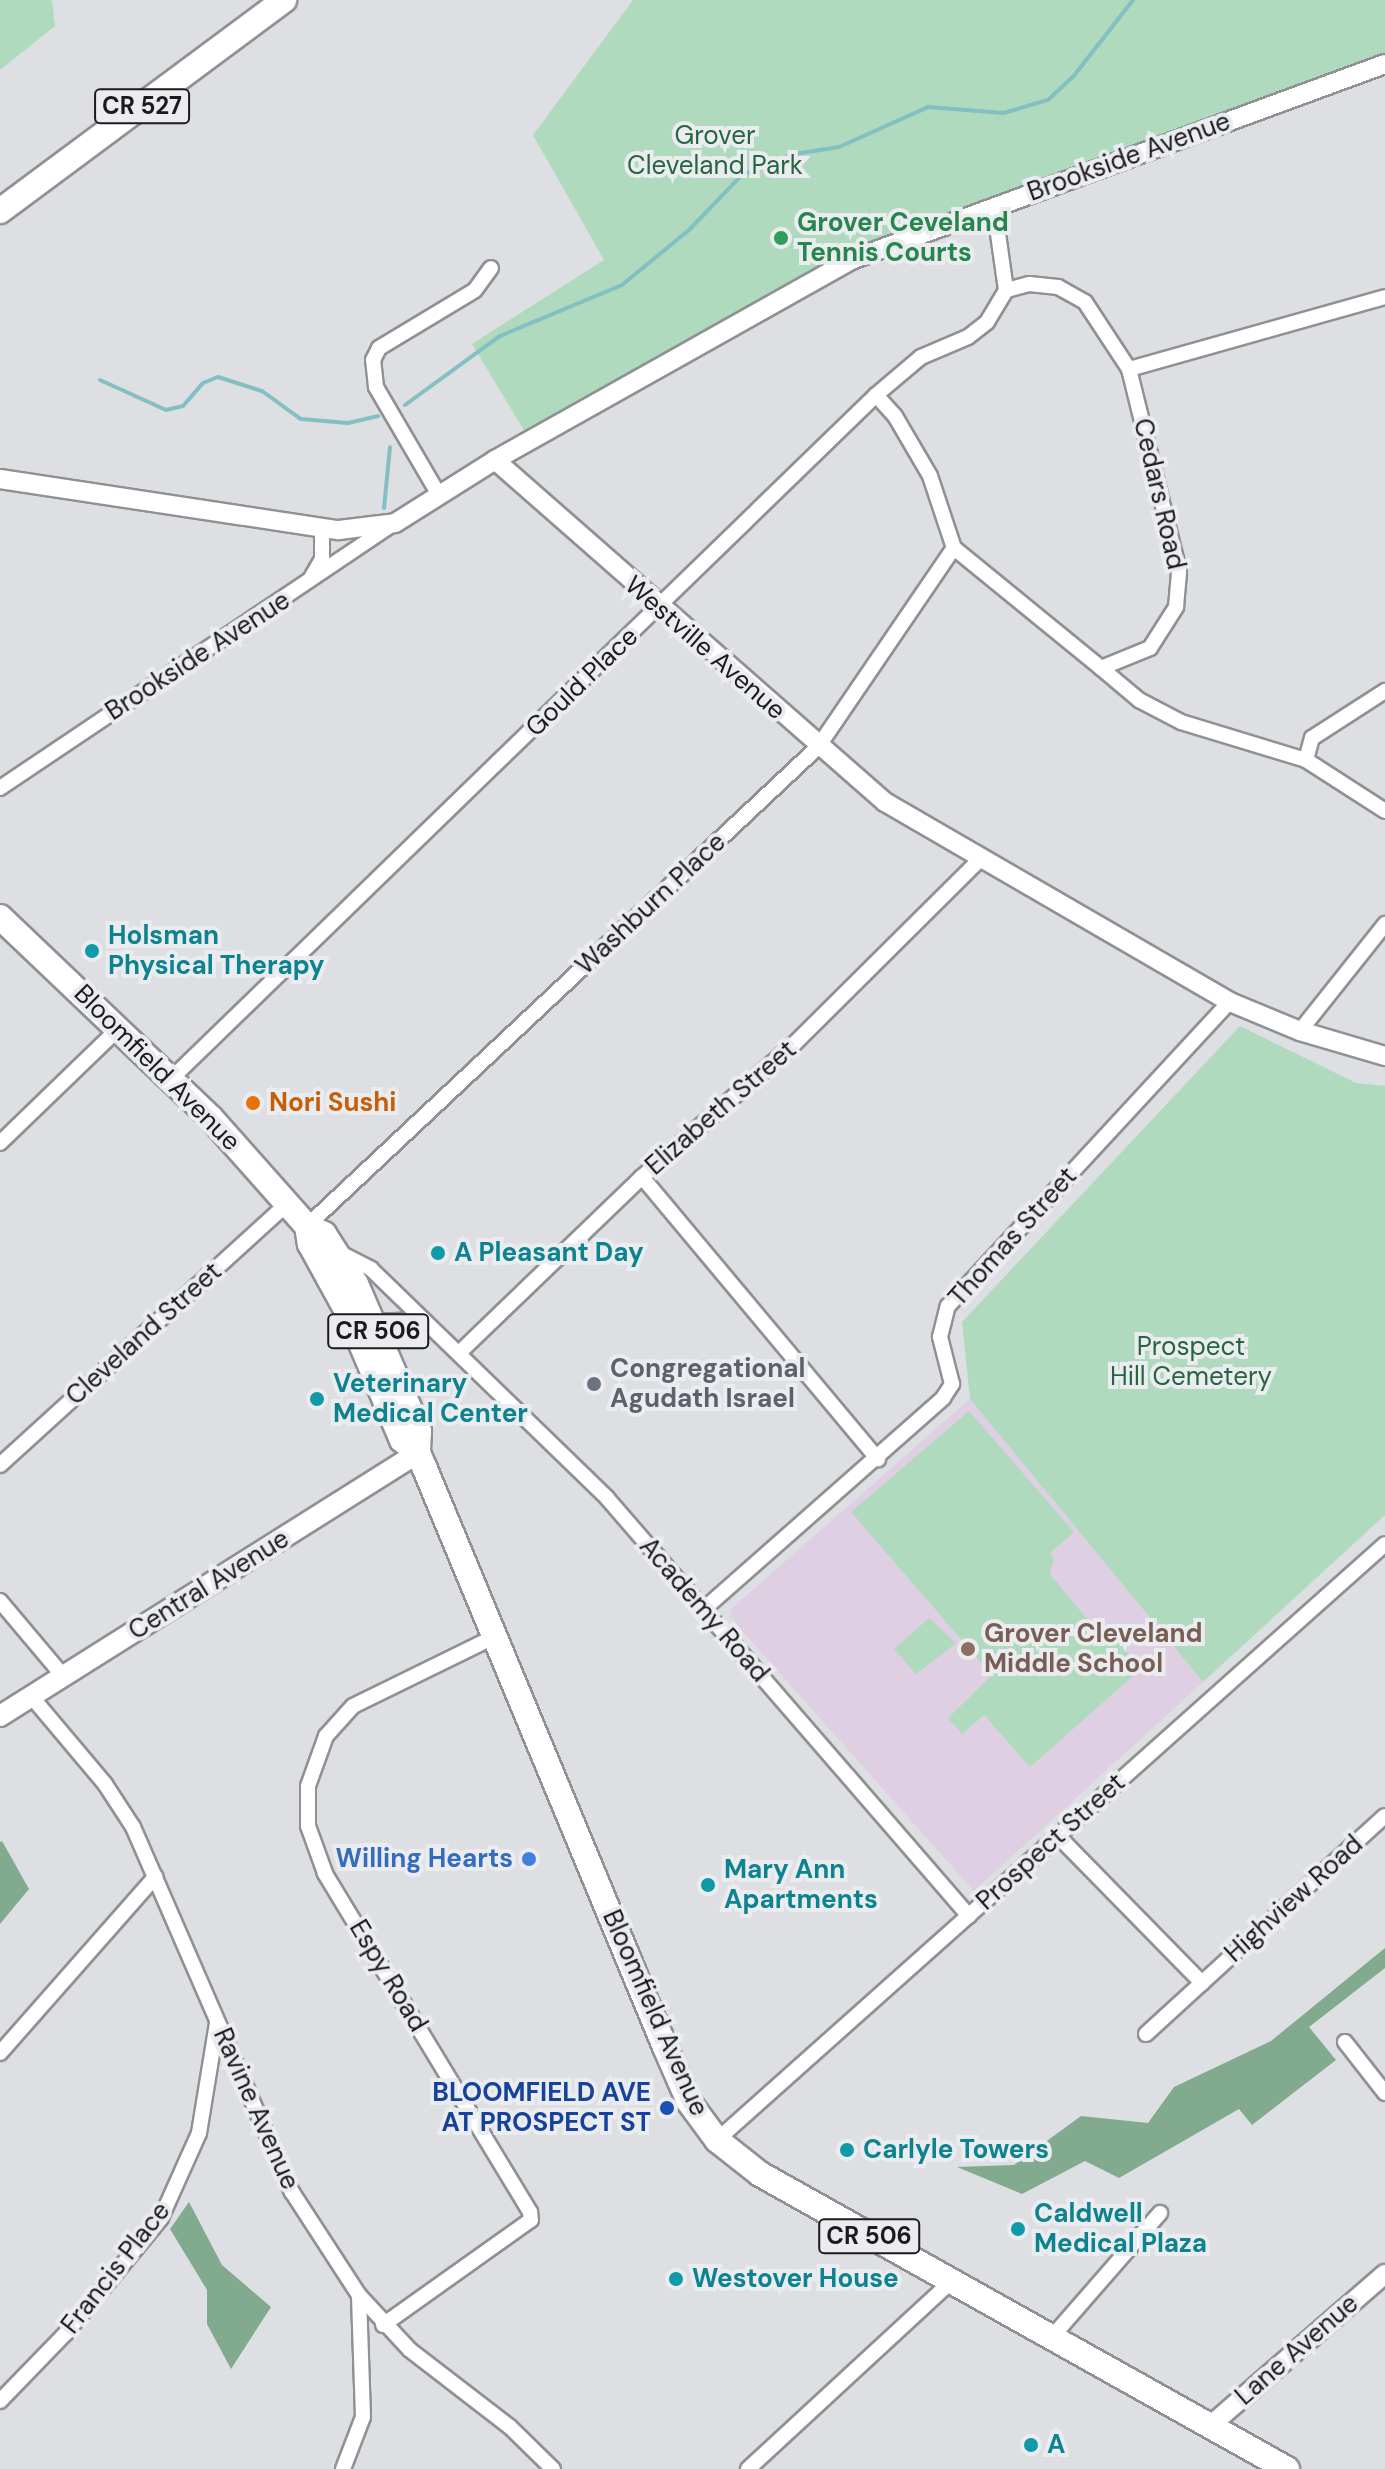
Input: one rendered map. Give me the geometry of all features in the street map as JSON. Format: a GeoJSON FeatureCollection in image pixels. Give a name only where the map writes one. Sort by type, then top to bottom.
{"type":"FeatureCollection","features":[{"type":"Feature","properties":{"kind":"main road","name":"CR 527"},"geometry":{"type":"LineString","coordinates":[[0,211],[284,0]]}},
{"type":"Feature","properties":{"kind":"main road","name":"Bloomfield Avenue"},"geometry":{"type":"LineString","coordinates":[[0,917],[171,1079],[307,1226],[324,1234],[336,1251],[363,1323]]}},
{"type":"Feature","properties":{"kind":"main road","name":"Bloomfield Avenue"},"geometry":{"type":"LineString","coordinates":[[307,1226],[310,1244],[363,1323],[419,1431],[418,1453],[679,2078],[696,2113],[717,2140],[760,2174],[1287,2469]]}},
{"type":"Feature","properties":{"kind":"main road","name":"Central Avenue"},"geometry":{"type":"LineString","coordinates":[[0,1716],[418,1453]]}},
{"type":"Feature","properties":{"kind":"street","name":"Brookside Avenue"},"geometry":{"type":"LineString","coordinates":[[495,460],[851,260],[1385,64]]}},
{"type":"Feature","properties":{"kind":"street"},"geometry":{"type":"LineString","coordinates":[[994,206],[1006,290]]}},
{"type":"Feature","properties":{"kind":"street"},"geometry":{"type":"LineString","coordinates":[[439,495],[376,387],[373,360],[379,348],[475,290],[491,268]]}},
{"type":"Feature","properties":{"kind":"street","name":"Cedars Road"},"geometry":{"type":"LineString","coordinates":[[1006,290],[1029,284],[1058,287],[1085,302],[1129,369],[1179,571],[1176,607],[1150,648],[1101,668]]}},
{"type":"Feature","properties":{"kind":"street","name":"Gould Place"},"geometry":{"type":"LineString","coordinates":[[171,1079],[876,395],[910,364],[968,337],[987,322],[1006,290]]}},
{"type":"Feature","properties":{"kind":"street"},"geometry":{"type":"LineString","coordinates":[[1129,369],[1385,297]]}},
{"type":"Feature","properties":{"kind":"street"},"geometry":{"type":"LineString","coordinates":[[876,395],[895,416],[930,476],[954,548],[1139,700],[1181,722],[1306,760],[1385,811]]}},
{"type":"Feature","properties":{"kind":"street"},"geometry":{"type":"LineString","coordinates":[[0,479],[355,531],[395,523],[495,460]]}},
{"type":"Feature","properties":{"kind":"street","name":"Westville Avenue"},"geometry":{"type":"LineString","coordinates":[[495,460],[659,608],[885,802],[979,860],[1230,1002],[1300,1031],[1385,1056]]}},
{"type":"Feature","properties":{"kind":"street","name":"Brookside Avenue"},"geometry":{"type":"LineString","coordinates":[[0,788],[307,585],[395,523]]}},
{"type":"Feature","properties":{"kind":"street"},"geometry":{"type":"LineString","coordinates":[[307,585],[322,559],[322,527]]}},
{"type":"Feature","properties":{"kind":"street","name":"Washburn Place"},"geometry":{"type":"LineString","coordinates":[[307,1226],[818,747],[954,548]]}},
{"type":"Feature","properties":{"kind":"street"},"geometry":{"type":"LineString","coordinates":[[1306,760],[1312,738],[1385,691]]}},
{"type":"Feature","properties":{"kind":"street","name":"Elizabeth Street"},"geometry":{"type":"LineString","coordinates":[[459,1353],[642,1177],[793,1045],[979,860]]}},
{"type":"Feature","properties":{"kind":"street"},"geometry":{"type":"LineString","coordinates":[[1300,1031],[1385,924]]}},
{"type":"Feature","properties":{"kind":"street","name":"Thomas Street"},"geometry":{"type":"LineString","coordinates":[[704,1609],[878,1459],[952,1384],[940,1337],[943,1316],[957,1294],[1230,1002]]}},
{"type":"Feature","properties":{"kind":"street"},"geometry":{"type":"LineString","coordinates":[[0,1143],[119,1028]]}},
{"type":"Feature","properties":{"kind":"street"},"geometry":{"type":"LineString","coordinates":[[642,1177],[878,1459]]}},
{"type":"Feature","properties":{"kind":"street","name":"Cleveland Street"},"geometry":{"type":"LineString","coordinates":[[0,1465],[288,1203]]}},
{"type":"Feature","properties":{"kind":"street","name":"Academy Road"},"geometry":{"type":"LineString","coordinates":[[336,1251],[371,1269],[607,1498],[969,1916]]}},
{"type":"Feature","properties":{"kind":"street"},"geometry":{"type":"LineString","coordinates":[[363,1323],[423,1320]]}},
{"type":"Feature","properties":{"kind":"street","name":"Prospect Street"},"geometry":{"type":"LineString","coordinates":[[717,2140],[1385,1544]]}},
{"type":"Feature","properties":{"kind":"street"},"geometry":{"type":"LineString","coordinates":[[0,1601],[64,1677]]}},
{"type":"Feature","properties":{"kind":"street","name":"Espy Road"},"geometry":{"type":"LineString","coordinates":[[383,2325],[531,2220],[530,2212],[325,1873],[308,1826],[308,1786],[326,1736],[353,1706],[496,1636]]}},
{"type":"Feature","properties":{"kind":"street","name":"Ravine Avenue"},"geometry":{"type":"LineString","coordinates":[[31,1696],[105,1784],[133,1827],[292,2192],[359,2295],[383,2325],[510,2427],[553,2469]]}},
{"type":"Feature","properties":{"kind":"street","name":"Highview Road"},"geometry":{"type":"LineString","coordinates":[[1146,2034],[1385,1816]]}},
{"type":"Feature","properties":{"kind":"street","name":"Highview Road"},"geometry":{"type":"LineString","coordinates":[[1058,1836],[1202,1983]]}},
{"type":"Feature","properties":{"kind":"street"},"geometry":{"type":"LineString","coordinates":[[0,2053],[155,1877]]}},
{"type":"Feature","properties":{"kind":"street","name":"Francis Place"},"geometry":{"type":"LineString","coordinates":[[0,2400],[66,2333],[161,2218],[199,2133],[217,2022]]}},
{"type":"Feature","properties":{"kind":"street"},"geometry":{"type":"LineString","coordinates":[[1345,2042],[1385,2093]]}},
{"type":"Feature","properties":{"kind":"street"},"geometry":{"type":"LineString","coordinates":[[1051,2338],[1160,2213]]}},
{"type":"Feature","properties":{"kind":"street","name":"Lane Avenue"},"geometry":{"type":"LineString","coordinates":[[1210,2426],[1385,2274]]}},
{"type":"Feature","properties":{"kind":"street"},"geometry":{"type":"LineString","coordinates":[[748,2469],[951,2282]]}},
{"type":"Feature","properties":{"kind":"street"},"geometry":{"type":"LineString","coordinates":[[343,2469],[363,2417],[359,2295]]}},
{"type":"Feature","properties":{"kind":"shaded area","name":"Grover Cleveland Middle School"},"geometry":{"type":"Polygon","coordinates":[[[970,1399],[1203,1682],[974,1891],[730,1617],[732,1608],[970,1399]]]}},
{"type":"Feature","properties":{"kind":"green space"},"geometry":{"type":"Polygon","coordinates":[[[0,0],[52,0],[55,26],[0,70],[0,0]]]}},
{"type":"Feature","properties":{"kind":"green space","name":"Grover Cleveland Park"},"geometry":{"type":"Polygon","coordinates":[[[633,0],[1385,0],[1385,53],[830,259],[525,432],[472,344],[604,260],[533,135],[633,0]]]}},
{"type":"Feature","properties":{"kind":"green space","name":"Prospect Hill Cemetery"},"geometry":{"type":"Polygon","coordinates":[[[1240,1026],[1356,1083],[1385,1086],[1385,1515],[1203,1682],[970,1399],[962,1322],[1240,1026]]]}},
{"type":"Feature","properties":{"kind":"green space"},"geometry":{"type":"Polygon","coordinates":[[[969,1411],[1074,1532],[1050,1553],[1054,1559],[1050,1574],[1101,1636],[1114,1637],[1141,1669],[1030,1767],[984,1715],[962,1734],[948,1718],[992,1675],[851,1512],[969,1411]]]}},
{"type":"Feature","properties":{"kind":"green space"},"geometry":{"type":"Polygon","coordinates":[[[929,1618],[956,1643],[916,1674],[894,1649],[929,1618]]]}},
{"type":"Feature","properties":{"kind":"green space"},"geometry":{"type":"Polygon","coordinates":[[[0,1842],[29,1889],[0,1924],[0,1842]]]}},
{"type":"Feature","properties":{"kind":"green space"},"geometry":{"type":"Polygon","coordinates":[[[1385,1948],[1385,1968],[1309,2027],[1336,2060],[1252,2125],[1239,2109],[1119,2178],[1085,2161],[1022,2194],[957,2167],[1014,2165],[1081,2116],[1148,2123],[1174,2087],[1271,2041],[1385,1948]]]}},
{"type":"Feature","properties":{"kind":"green space"},"geometry":{"type":"Polygon","coordinates":[[[189,2202],[222,2265],[271,2307],[231,2369],[207,2324],[207,2290],[170,2229],[189,2202]]]}},
{"type":"Feature","properties":{"kind":"waterway"},"geometry":{"type":"LineString","coordinates":[[405,405],[500,336],[622,285],[689,230],[742,175],[794,154],[839,147],[928,107],[1004,113],[1048,100],[1073,77],[1133,0]]}},
{"type":"Feature","properties":{"kind":"waterway"},"geometry":{"type":"LineString","coordinates":[[100,380],[166,410],[183,406],[203,383],[218,377],[262,391],[301,419],[348,423],[378,416]]}},
{"type":"Feature","properties":{"kind":"waterway"},"geometry":{"type":"LineString","coordinates":[[384,508],[390,447]]}},
{"type":"Feature","properties":{"kind":"place","name":"Grover Ceveland Tennis Courts"},"geometry":{"type":"Point","coordinates":[781,238]}},
{"type":"Feature","properties":{"kind":"place","name":"Holsman Physical Therapy"},"geometry":{"type":"Point","coordinates":[92,951]}},
{"type":"Feature","properties":{"kind":"place","name":"Nori Sushi"},"geometry":{"type":"Point","coordinates":[253,1103]}},
{"type":"Feature","properties":{"kind":"place","name":"A Pleasant Day"},"geometry":{"type":"Point","coordinates":[438,1253]}},
{"type":"Feature","properties":{"kind":"place","name":"Congregational Agudath Israel"},"geometry":{"type":"Point","coordinates":[594,1384]}},
{"type":"Feature","properties":{"kind":"place","name":"Veterinary Medical Center"},"geometry":{"type":"Point","coordinates":[317,1399]}},
{"type":"Feature","properties":{"kind":"place","name":"Grover Cleveland Middle School"},"geometry":{"type":"Point","coordinates":[968,1649]}},
{"type":"Feature","properties":{"kind":"place","name":"Willing Hearts"},"geometry":{"type":"Point","coordinates":[529,1859]}},
{"type":"Feature","properties":{"kind":"place","name":"Mary Ann Apartments"},"geometry":{"type":"Point","coordinates":[708,1885]}},
{"type":"Feature","properties":{"kind":"place","name":"BLOOMFIELD AVE AT PROSPECT ST"},"geometry":{"type":"Point","coordinates":[667,2108]}},
{"type":"Feature","properties":{"kind":"place","name":"Carlyle Towers"},"geometry":{"type":"Point","coordinates":[847,2150]}},
{"type":"Feature","properties":{"kind":"place","name":"Caldwell Medical Plaza"},"geometry":{"type":"Point","coordinates":[1018,2229]}},
{"type":"Feature","properties":{"kind":"place","name":"Westover House"},"geometry":{"type":"Point","coordinates":[676,2279]}},
{"type":"Feature","properties":{"kind":"place","name":"A"},"geometry":{"type":"Point","coordinates":[1031,2445]}}]}
